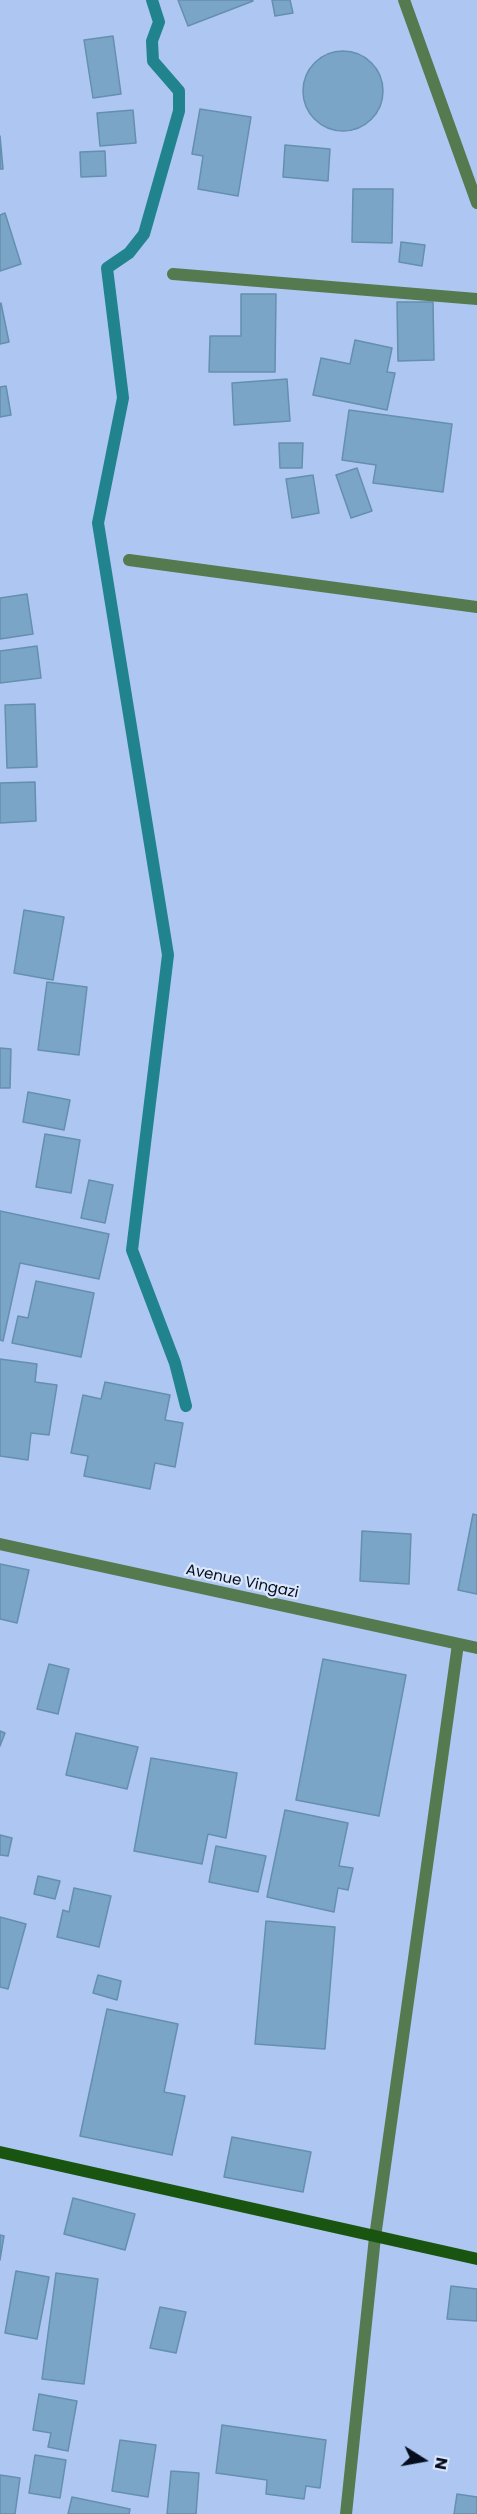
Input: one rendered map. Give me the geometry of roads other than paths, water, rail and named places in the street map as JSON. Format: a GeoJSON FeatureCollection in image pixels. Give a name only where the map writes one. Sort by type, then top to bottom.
{"type":"FeatureCollection","features":[{"type":"Feature","properties":{"kind":"street"},"geometry":{"type":"LineString","coordinates":[[404,0],[477,203]]}},
{"type":"Feature","properties":{"kind":"street"},"geometry":{"type":"LineString","coordinates":[[173,274],[477,299]]}},
{"type":"Feature","properties":{"kind":"street"},"geometry":{"type":"LineString","coordinates":[[129,560],[477,607]]}},
{"type":"Feature","properties":{"kind":"street","name":"Avenue Vingazi"},"geometry":{"type":"LineString","coordinates":[[0,1544],[477,1648]]}},
{"type":"Feature","properties":{"kind":"street"},"geometry":{"type":"LineString","coordinates":[[346,2514],[375,2237],[458,1644]]}},
{"type":"Feature","properties":{"kind":"street"},"geometry":{"type":"LineString","coordinates":[[0,2152],[477,2259]]}},
{"type":"Feature","properties":{"kind":"waterway"},"geometry":{"type":"LineString","coordinates":[[152,0],[159,22],[152,41],[153,61],[179,91],[179,111],[144,234],[129,253],[107,268],[123,398],[98,523],[168,955],[132,1250],[175,1363],[186,1406]]}}]}
